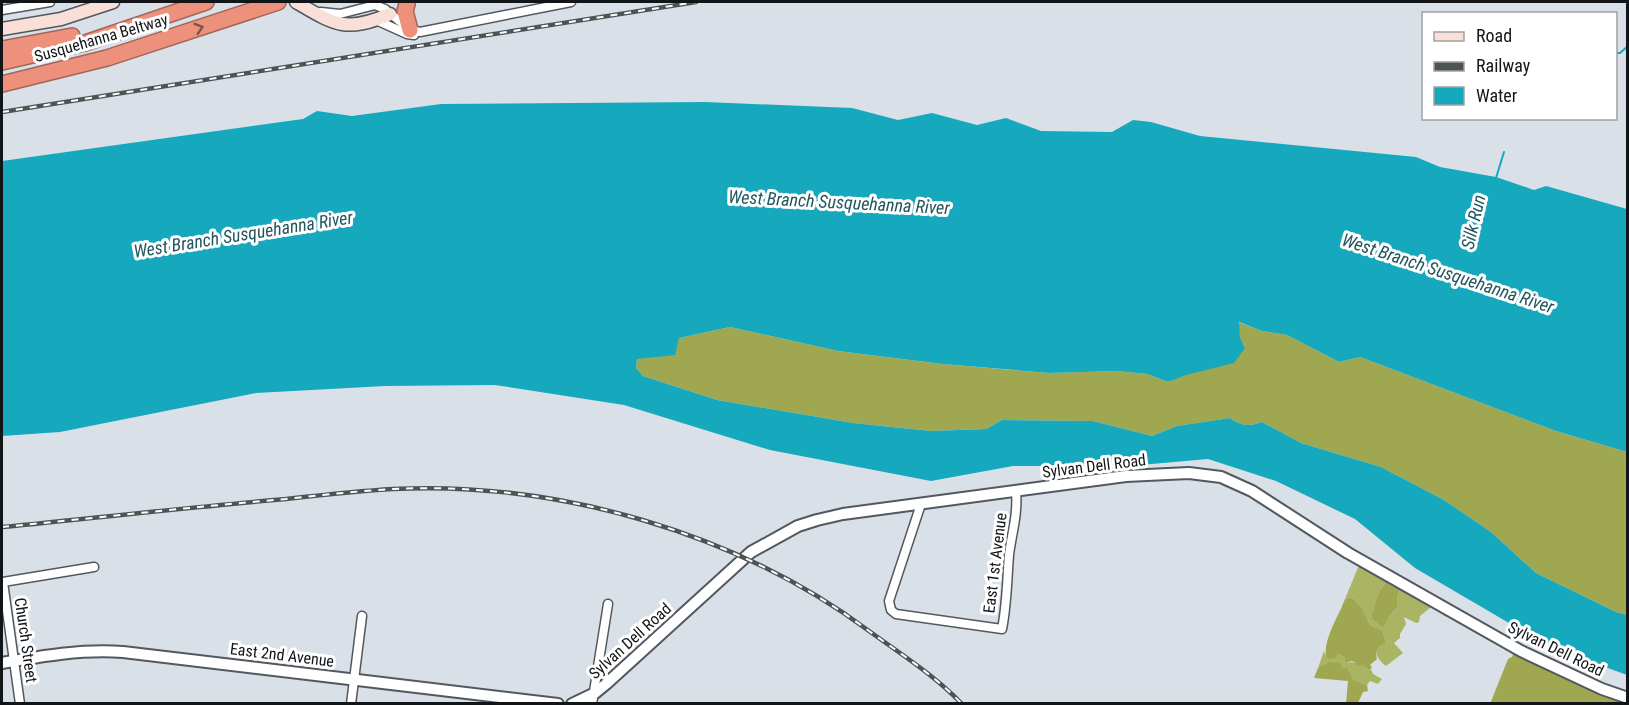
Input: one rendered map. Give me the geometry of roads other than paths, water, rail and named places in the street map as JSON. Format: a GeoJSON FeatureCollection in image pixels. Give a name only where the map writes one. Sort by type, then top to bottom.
{"type":"FeatureCollection","features":[{"type":"Feature","properties":{"kind":"highway","name":"Susquehanna Beltway"},"geometry":{"type":"LineString","coordinates":[[2,62],[85,43],[206,2]]}},
{"type":"Feature","properties":{"kind":"highway","name":"Susquehanna Beltway"},"geometry":{"type":"LineString","coordinates":[[2,84],[107,58],[276,2]]}},
{"type":"Feature","properties":{"kind":"highway"},"geometry":{"type":"LineString","coordinates":[[410,3],[405,11],[415,31]]}},
{"type":"Feature","properties":{"kind":"highway"},"geometry":{"type":"LineString","coordinates":[[390,14],[410,3]]}},
{"type":"Feature","properties":{"kind":"highway"},"geometry":{"type":"LineString","coordinates":[[2,49],[67,37],[180,10]]}},
{"type":"Feature","properties":{"kind":"highway"},"geometry":{"type":"LineString","coordinates":[[2,93],[79,72],[171,37]]}},
{"type":"Feature","properties":{"kind":"main road"},"geometry":{"type":"LineString","coordinates":[[2,29],[61,19],[82,7],[113,2]]}},
{"type":"Feature","properties":{"kind":"main road"},"geometry":{"type":"LineString","coordinates":[[300,4],[336,24],[353,25],[390,14]]}},
{"type":"Feature","properties":{"kind":"street"},"geometry":{"type":"LineString","coordinates":[[2,10],[50,2]]}},
{"type":"Feature","properties":{"kind":"street"},"geometry":{"type":"LineString","coordinates":[[300,4],[340,15],[375,5],[415,31],[571,2]]}},
{"type":"Feature","properties":{"kind":"street"},"geometry":{"type":"LineString","coordinates":[[376,20],[407,34],[415,35],[415,31]]}},
{"type":"Feature","properties":{"kind":"street","name":"Sylvan Dell Road"},"geometry":{"type":"LineString","coordinates":[[572,704],[593,698],[738,562],[781,534],[817,520],[1126,476],[1189,473],[1221,477],[1252,491],[1348,553],[1521,651],[1602,689],[1628,698]]}},
{"type":"Feature","properties":{"kind":"street","name":"East 1st Avenue"},"geometry":{"type":"LineString","coordinates":[[921,504],[889,601],[893,612],[1002,629],[1017,511],[1016,490]]}},
{"type":"Feature","properties":{"kind":"street","name":"Church Street"},"geometry":{"type":"LineString","coordinates":[[20,704],[3,582],[94,567]]}},
{"type":"Feature","properties":{"kind":"street"},"geometry":{"type":"LineString","coordinates":[[593,698],[608,604]]}},
{"type":"Feature","properties":{"kind":"street"},"geometry":{"type":"LineString","coordinates":[[351,704],[362,616]]}},
{"type":"Feature","properties":{"kind":"street","name":"East 2nd Avenue"},"geometry":{"type":"LineString","coordinates":[[2,663],[99,650],[205,660],[558,704]]}},
{"type":"Feature","properties":{"kind":"water","name":"West Branch Susquehanna River"},"geometry":{"type":"Polygon","coordinates":[[[706,102],[852,108],[898,120],[932,113],[977,125],[1006,118],[1041,131],[1112,132],[1133,120],[1151,122],[1200,136],[1416,157],[1440,167],[1496,177],[1534,190],[1546,186],[1627,209],[1627,452],[1556,431],[1360,357],[1339,362],[1287,335],[1262,331],[1239,322],[1240,337],[1245,348],[1234,363],[1168,382],[1147,374],[1117,371],[1049,373],[943,364],[838,351],[730,327],[679,338],[675,355],[637,359],[636,368],[643,376],[717,400],[853,423],[931,431],[986,429],[1002,420],[1093,421],[1152,436],[1177,426],[1230,418],[1245,425],[1262,422],[1301,443],[1381,467],[1444,500],[1491,532],[1536,573],[1616,612],[1627,615],[1627,675],[1550,647],[1415,568],[1355,519],[1276,481],[1208,459],[1129,466],[1013,466],[931,481],[770,450],[624,405],[495,385],[385,386],[256,393],[60,432],[2,436],[2,161],[303,119],[317,111],[352,116],[441,104],[706,102]]]}},
{"type":"Feature","properties":{"kind":"waterway","name":"Silk Run"},"geometry":{"type":"LineString","coordinates":[[1617,53],[1628,46]]}},
{"type":"Feature","properties":{"kind":"waterway","name":"Silk Run"},"geometry":{"type":"LineString","coordinates":[[1496,178],[1504,152]]}},
{"type":"Feature","properties":{"kind":"railway"},"geometry":{"type":"LineString","coordinates":[[2,112],[696,2]]}},
{"type":"Feature","properties":{"kind":"railway"},"geometry":{"type":"LineString","coordinates":[[2,527],[393,489],[455,489],[518,494],[581,505],[643,520],[704,541],[762,566],[817,596],[869,631],[929,674],[962,704]]}}]}
